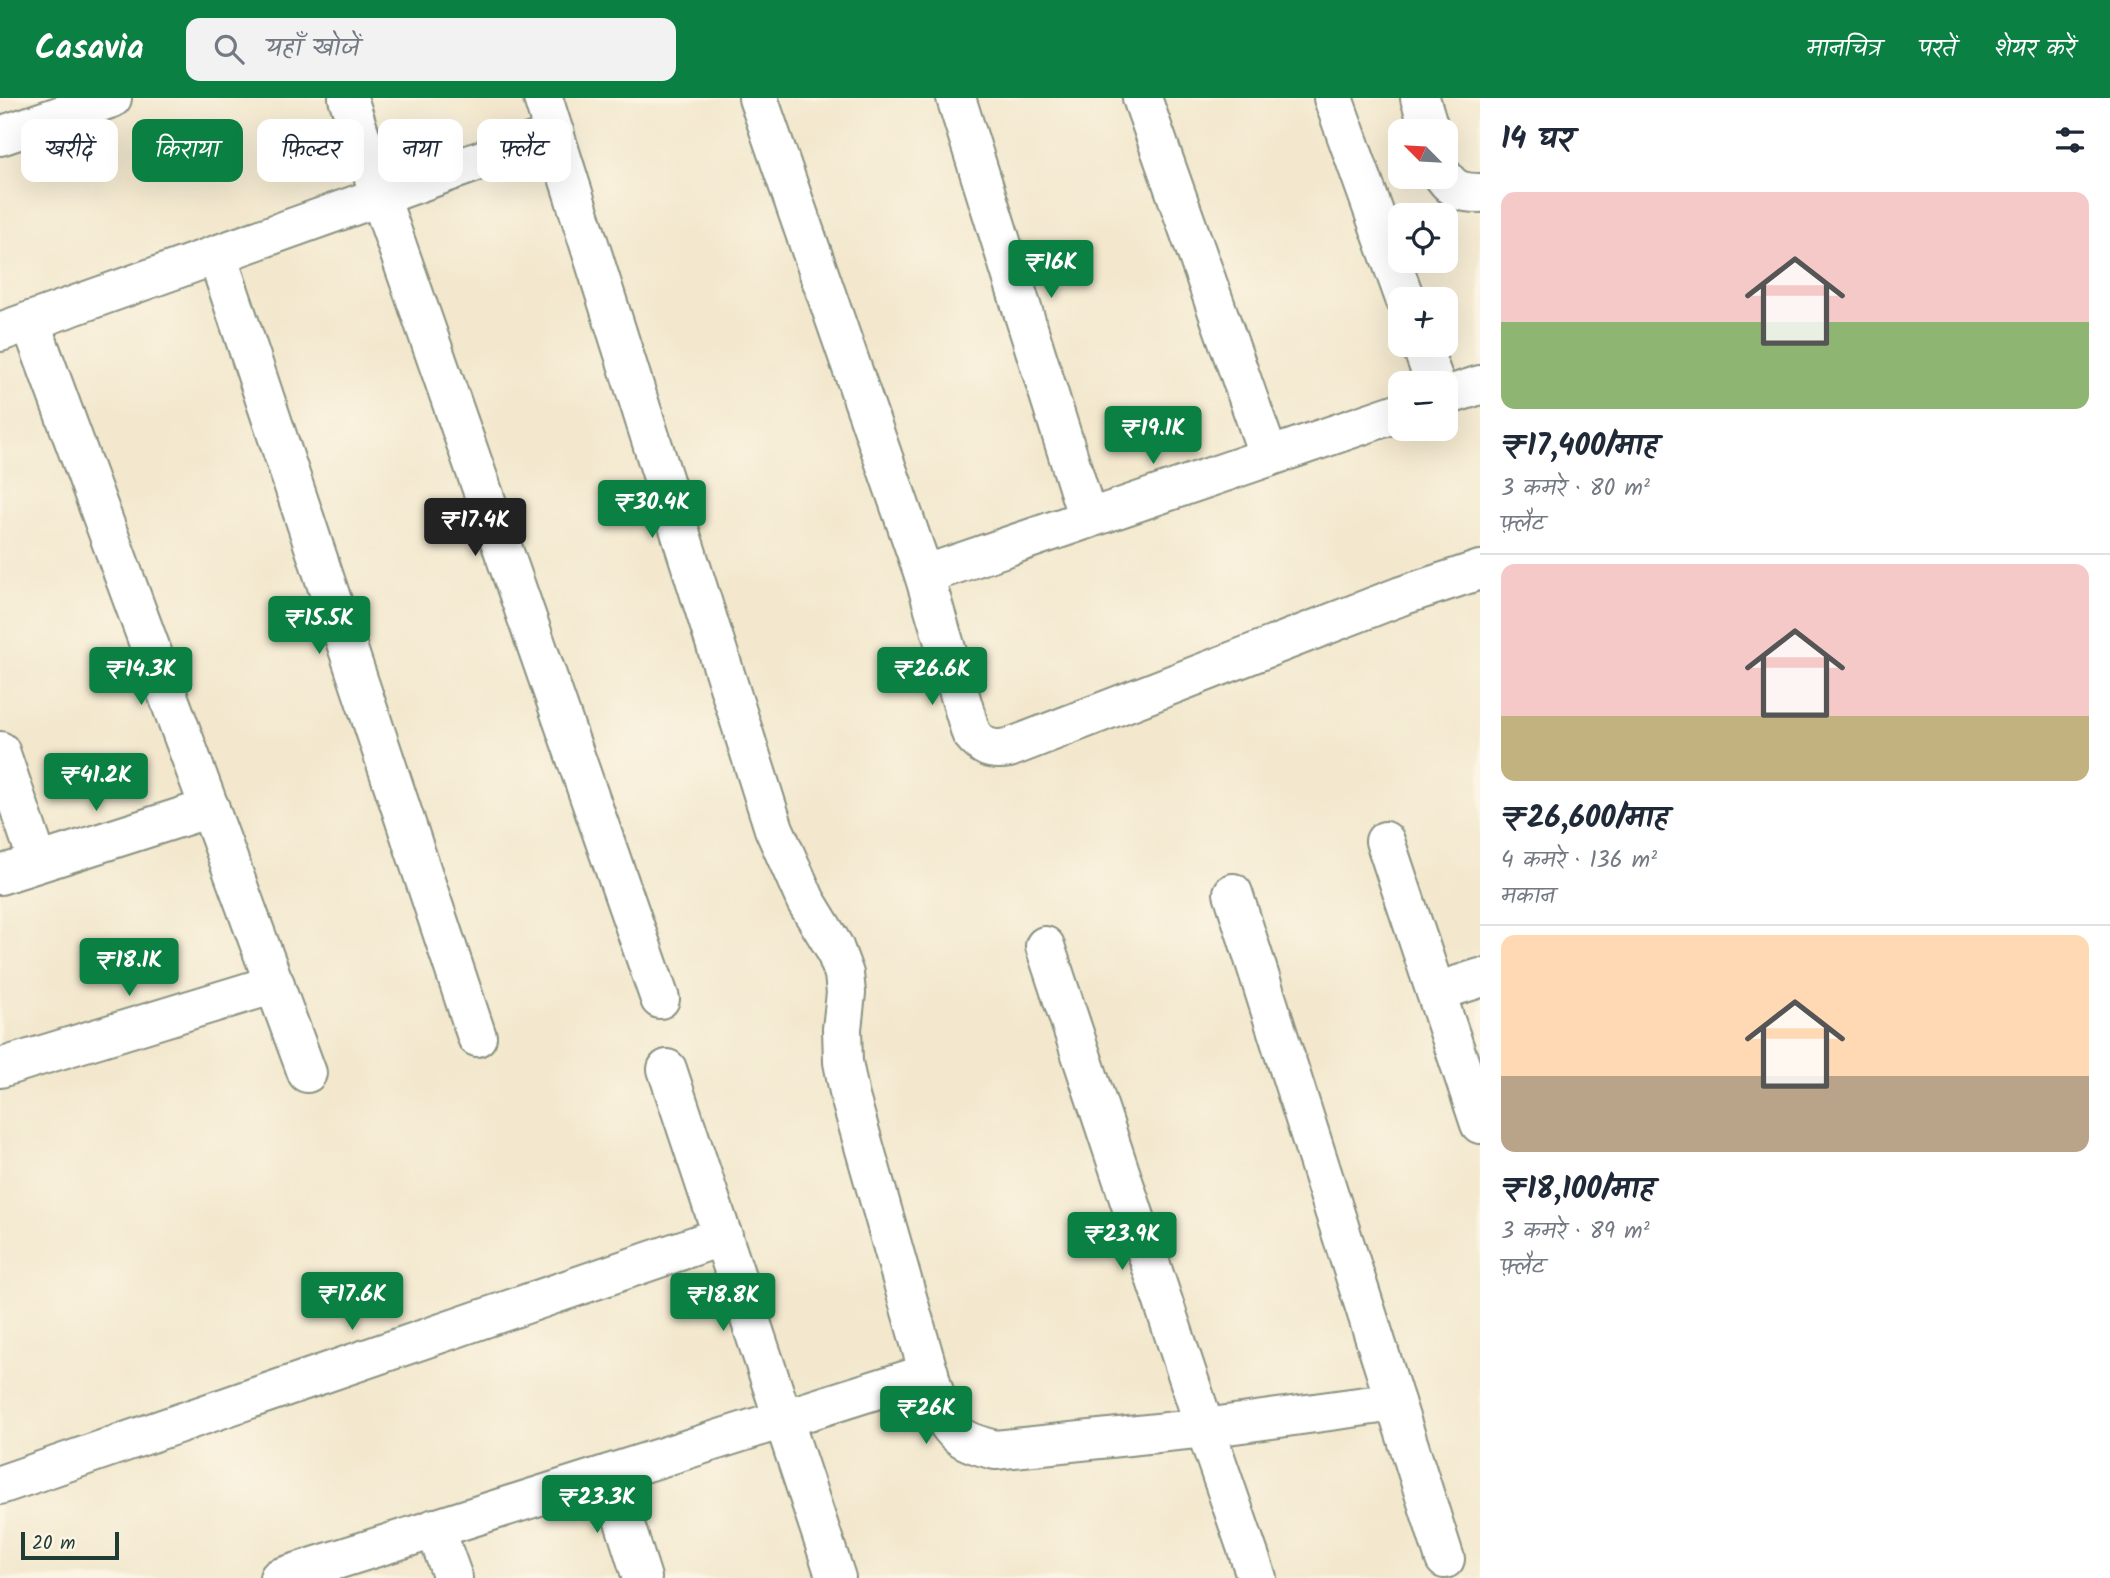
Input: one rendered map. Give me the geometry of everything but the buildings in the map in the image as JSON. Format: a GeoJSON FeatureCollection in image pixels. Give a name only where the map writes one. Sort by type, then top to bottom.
{"type":"FeatureCollection","features":[{"type":"Feature","properties":{"kind":"street"},"geometry":{"type":"LineString","coordinates":[[0,136],[112,98]]}},
{"type":"Feature","properties":{"kind":"street"},"geometry":{"type":"LineString","coordinates":[[348,98],[380,197],[660,999]]}},
{"type":"Feature","properties":{"kind":"street"},"geometry":{"type":"LineString","coordinates":[[543,98],[550,119]]}},
{"type":"Feature","properties":{"kind":"street"},"geometry":{"type":"LineString","coordinates":[[758,98],[924,575],[971,733],[980,744],[993,750],[1009,748],[1401,596],[1480,570]]}},
{"type":"Feature","properties":{"kind":"street"},"geometry":{"type":"LineString","coordinates":[[956,98],[1088,519]]}},
{"type":"Feature","properties":{"kind":"street"},"geometry":{"type":"LineString","coordinates":[[1142,98],[1269,457]]}},
{"type":"Feature","properties":{"kind":"street"},"geometry":{"type":"LineString","coordinates":[[1333,98],[1401,287]]}},
{"type":"Feature","properties":{"kind":"street"},"geometry":{"type":"LineString","coordinates":[[1420,98],[1426,119]]}},
{"type":"Feature","properties":{"kind":"street"},"geometry":{"type":"LineString","coordinates":[[307,1073],[210,808],[15,327],[477,162]]}},
{"type":"Feature","properties":{"kind":"street"},"geometry":{"type":"LineString","coordinates":[[570,182],[774,829],[806,901],[839,961],[846,993],[842,1029],[843,1062],[850,1097],[938,1406],[950,1429],[970,1443],[995,1450],[1205,1428],[1395,1402]]}},
{"type":"Feature","properties":{"kind":"street"},"geometry":{"type":"LineString","coordinates":[[1456,189],[1466,193],[1480,193]]}},
{"type":"Feature","properties":{"kind":"street"},"geometry":{"type":"LineString","coordinates":[[216,255],[477,1037]]}},
{"type":"Feature","properties":{"kind":"street"},"geometry":{"type":"LineString","coordinates":[[1458,392],[1480,385]]}},
{"type":"Feature","properties":{"kind":"street"},"geometry":{"type":"LineString","coordinates":[[924,575],[1388,416]]}},
{"type":"Feature","properties":{"kind":"street"},"geometry":{"type":"LineString","coordinates":[[0,751],[38,862]]}},
{"type":"Feature","properties":{"kind":"street"},"geometry":{"type":"LineString","coordinates":[[0,875],[210,808]]}},
{"type":"Feature","properties":{"kind":"street"},"geometry":{"type":"LineString","coordinates":[[1385,841],[1480,1124]]}},
{"type":"Feature","properties":{"kind":"street"},"geometry":{"type":"LineString","coordinates":[[1233,893],[1445,1559]]}},
{"type":"Feature","properties":{"kind":"street"},"geometry":{"type":"LineString","coordinates":[[1045,946],[1257,1578]]}},
{"type":"Feature","properties":{"kind":"street"},"geometry":{"type":"LineString","coordinates":[[1436,992],[1480,978]]}},
{"type":"Feature","properties":{"kind":"street"},"geometry":{"type":"LineString","coordinates":[[0,1068],[275,984]]}},
{"type":"Feature","properties":{"kind":"street"},"geometry":{"type":"LineString","coordinates":[[667,1069],[836,1578]]}},
{"type":"Feature","properties":{"kind":"street"},"geometry":{"type":"LineString","coordinates":[[0,1485],[723,1236]]}},
{"type":"Feature","properties":{"kind":"street"},"geometry":{"type":"LineString","coordinates":[[279,1578],[929,1373]]}},
{"type":"Feature","properties":{"kind":"street"},"geometry":{"type":"LineString","coordinates":[[609,1474],[642,1578]]}},
{"type":"Feature","properties":{"kind":"street"},"geometry":{"type":"LineString","coordinates":[[435,1528],[453,1578]]}}]}
